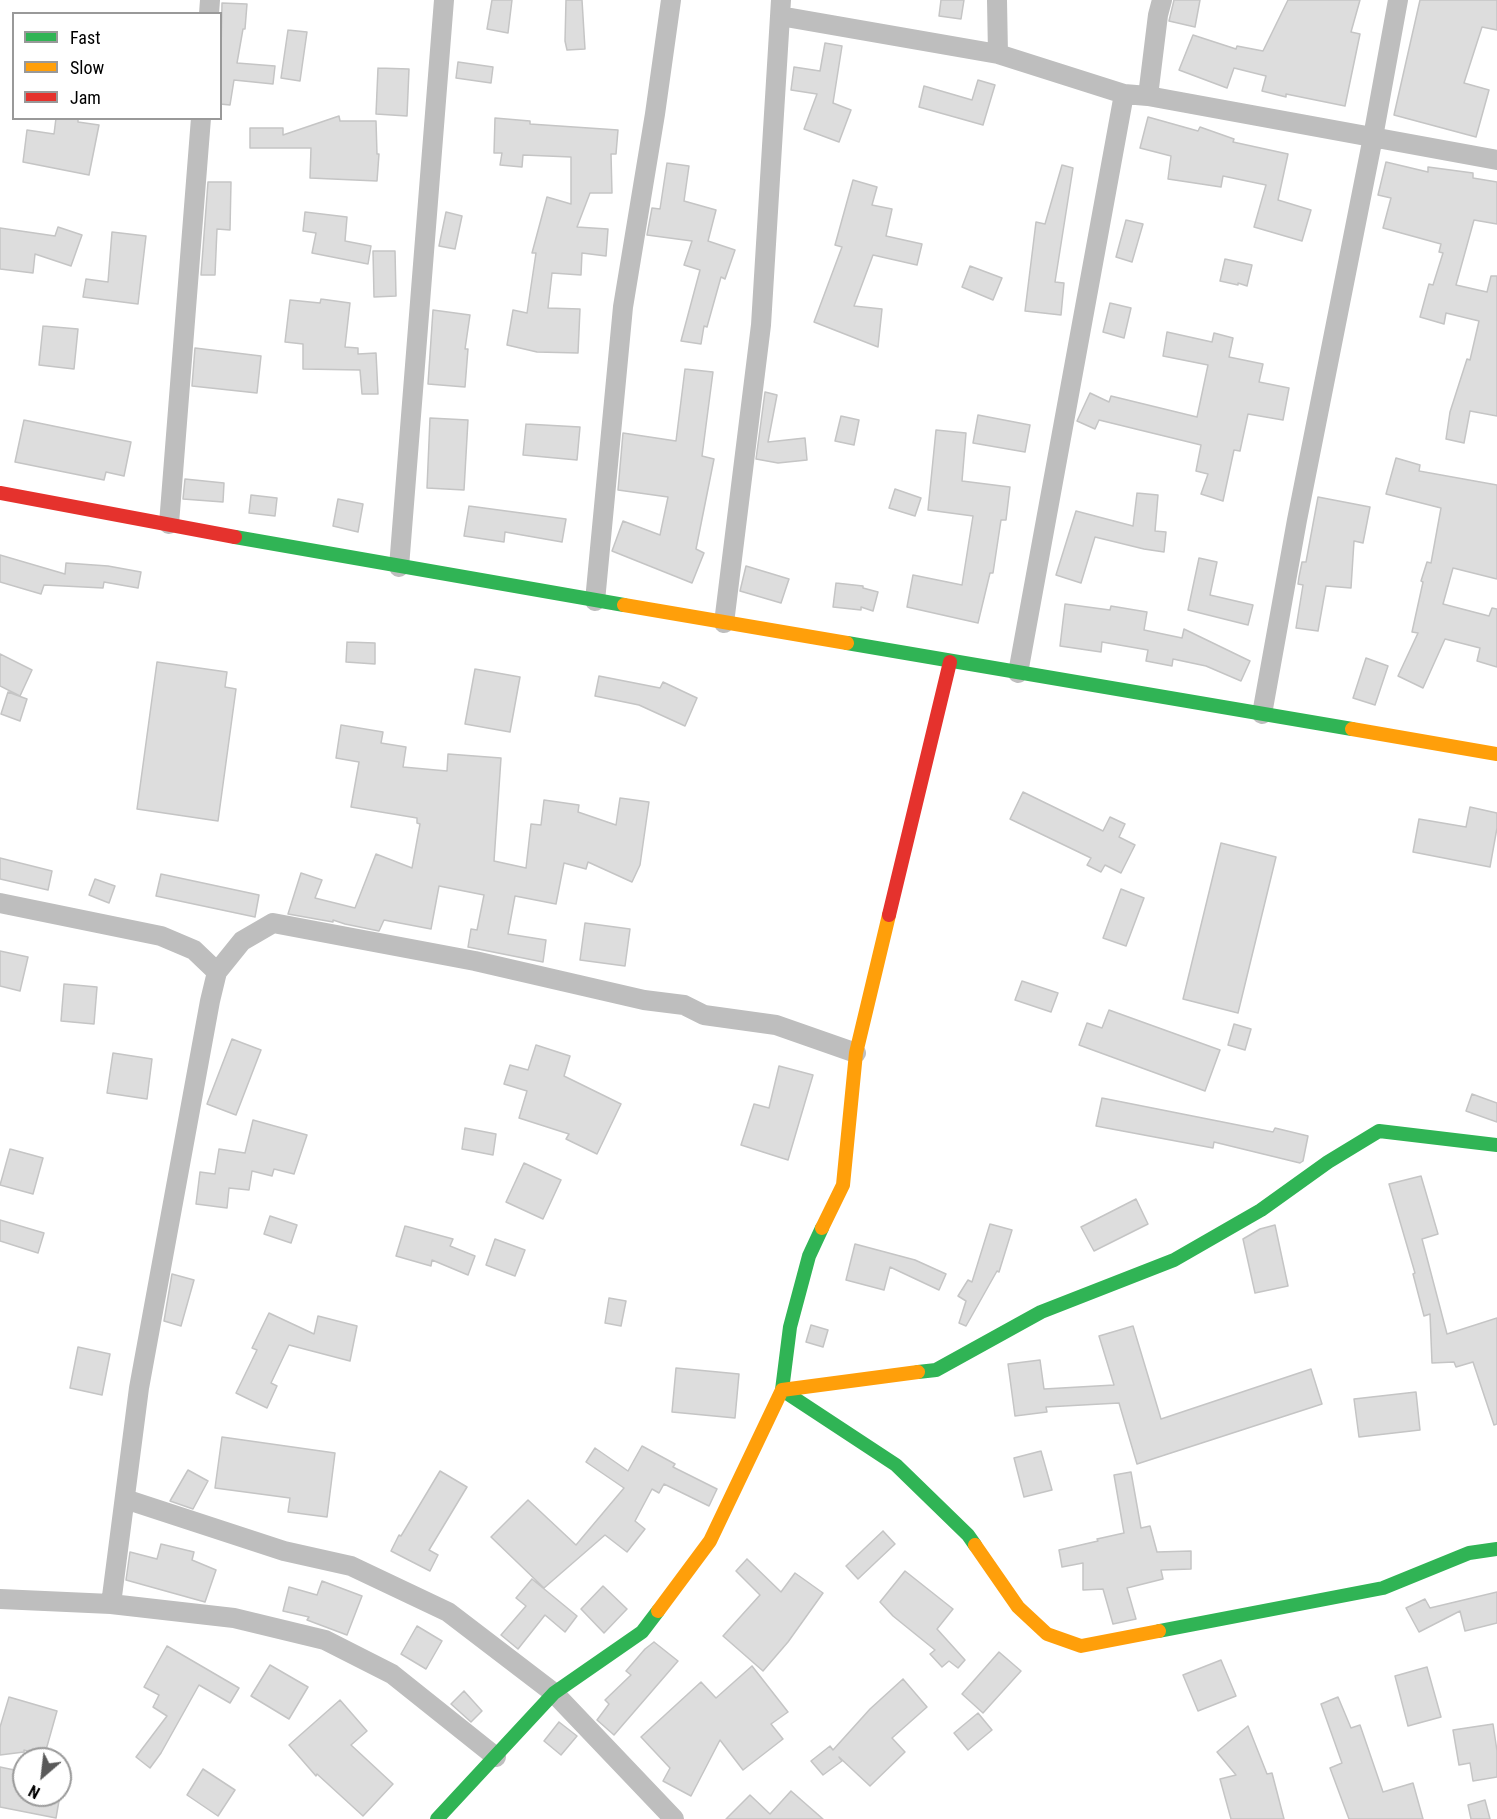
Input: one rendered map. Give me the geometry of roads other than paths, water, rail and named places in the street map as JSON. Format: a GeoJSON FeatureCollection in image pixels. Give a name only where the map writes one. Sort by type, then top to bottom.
{"type":"FeatureCollection","features":[{"type":"Feature","properties":{"kind":"street"},"geometry":{"type":"LineString","coordinates":[[399,567],[444,0]]}},
{"type":"Feature","properties":{"kind":"street"},"geometry":{"type":"LineString","coordinates":[[595,601],[623,307],[655,114],[671,0]]}},
{"type":"Feature","properties":{"kind":"street"},"geometry":{"type":"LineString","coordinates":[[997,0],[998,54]]}},
{"type":"Feature","properties":{"kind":"street"},"geometry":{"type":"LineString","coordinates":[[1148,96],[1162,0]]}},
{"type":"Feature","properties":{"kind":"street"},"geometry":{"type":"LineString","coordinates":[[1262,714],[1297,520],[1398,0]]}},
{"type":"Feature","properties":{"kind":"street"},"geometry":{"type":"LineString","coordinates":[[724,623],[761,325],[781,8],[998,54],[1124,94],[1148,96],[1497,160]]}},
{"type":"Feature","properties":{"kind":"street"},"geometry":{"type":"LineString","coordinates":[[1018,673],[1124,94]]}},
{"type":"Feature","properties":{"kind":"street"},"geometry":{"type":"LineString","coordinates":[[169,524],[201,120]]}},
{"type":"Feature","properties":{"kind":"street"},"geometry":{"type":"LineString","coordinates":[[0,493],[399,567],[1497,754]]}},
{"type":"Feature","properties":{"kind":"street"},"geometry":{"type":"LineString","coordinates":[[437,1819],[554,1693],[642,1632],[710,1541],[782,1389],[790,1327],[809,1256],[843,1185],[856,1053],[950,662]]}},
{"type":"Feature","properties":{"kind":"street"},"geometry":{"type":"LineString","coordinates":[[0,903],[161,936],[194,950],[218,972]]}},
{"type":"Feature","properties":{"kind":"street"},"geometry":{"type":"LineString","coordinates":[[111,1604],[139,1388],[210,1001],[218,972],[242,941],[273,923],[475,961],[644,1000],[684,1005],[704,1015],[776,1025],[856,1053]]}},
{"type":"Feature","properties":{"kind":"street"},"geometry":{"type":"LineString","coordinates":[[782,1389],[936,1370],[1041,1312],[1174,1260],[1261,1210],[1328,1162],[1379,1131],[1497,1145]]}},
{"type":"Feature","properties":{"kind":"street"},"geometry":{"type":"LineString","coordinates":[[782,1389],[896,1465],[968,1535],[1018,1607],[1047,1634],[1081,1647],[1383,1588],[1469,1553],[1497,1549]]}},
{"type":"Feature","properties":{"kind":"street"},"geometry":{"type":"LineString","coordinates":[[125,1499],[284,1551],[351,1566],[448,1612],[554,1693],[674,1819]]}},
{"type":"Feature","properties":{"kind":"street"},"geometry":{"type":"LineString","coordinates":[[0,1599],[111,1604],[234,1618],[325,1640],[392,1674],[496,1757]]}}]}
